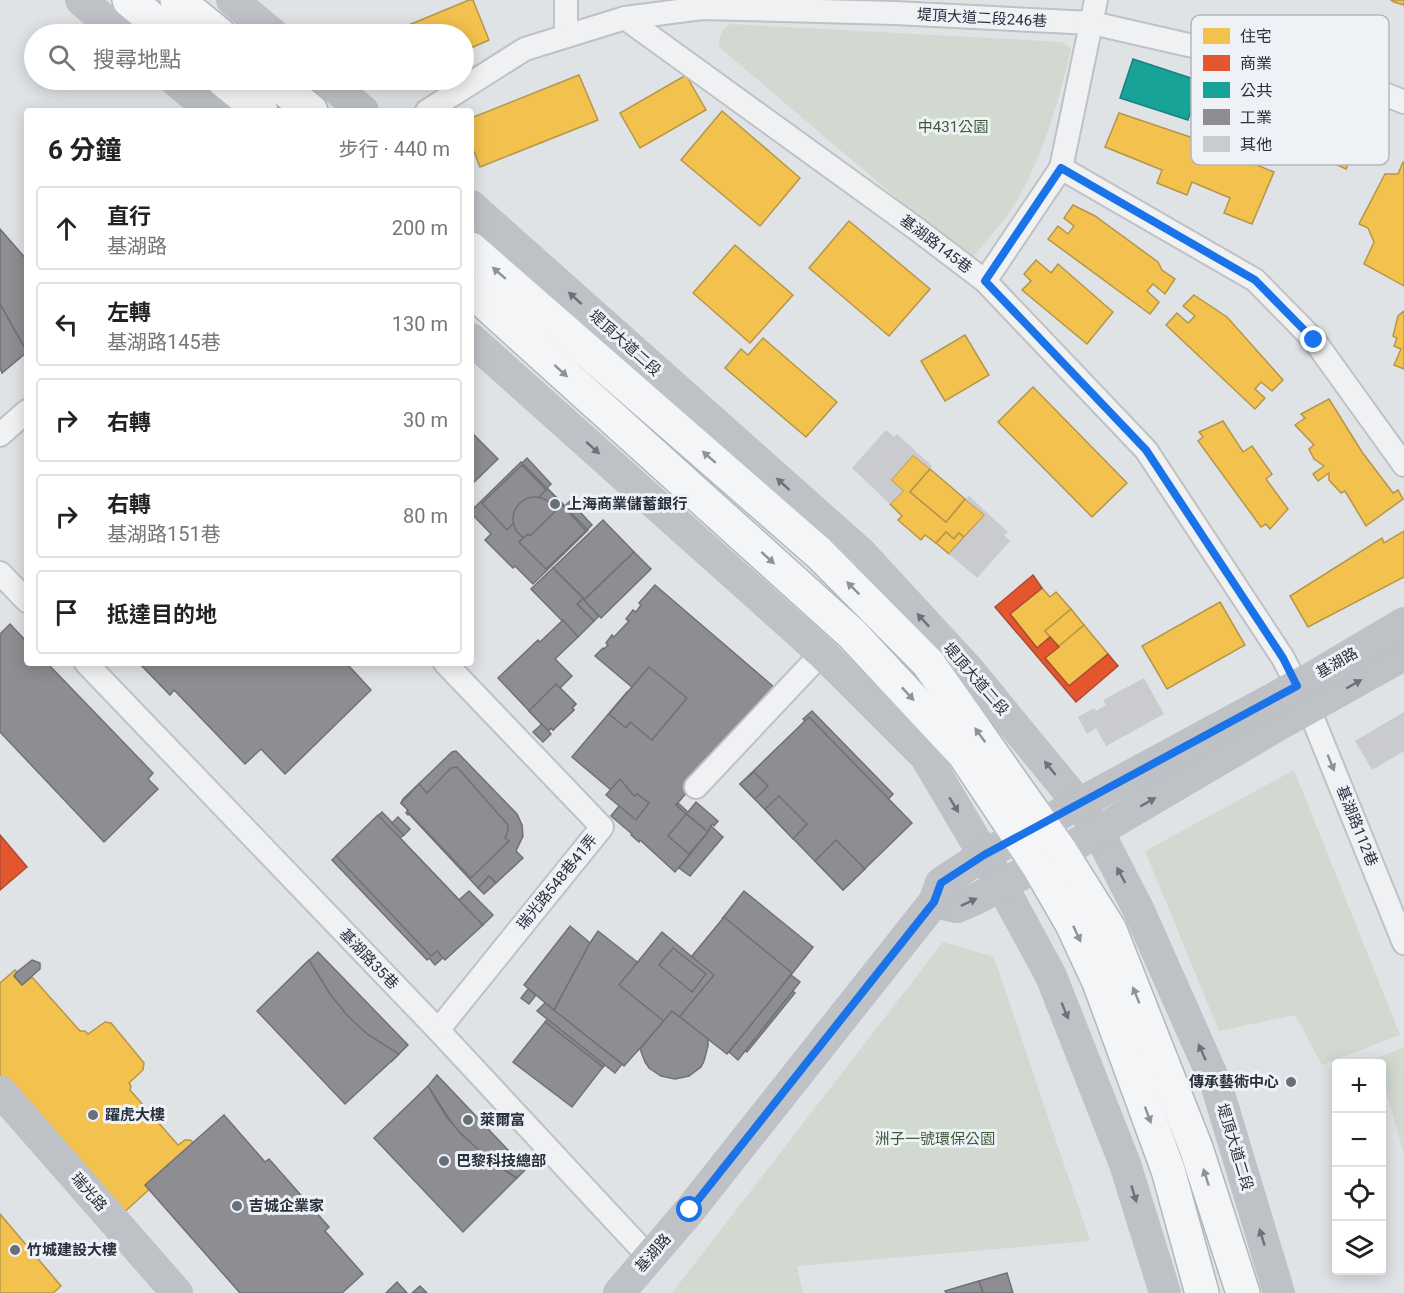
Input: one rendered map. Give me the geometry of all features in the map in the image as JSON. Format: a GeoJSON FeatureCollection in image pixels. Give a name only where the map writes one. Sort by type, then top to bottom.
{"type":"FeatureCollection","features":[{"type":"Feature","properties":{"kind":"highway"},"geometry":{"type":"LineString","coordinates":[[129,0],[158,24]]}},
{"type":"Feature","properties":{"kind":"highway"},"geometry":{"type":"LineString","coordinates":[[177,0],[207,24]]}},
{"type":"Feature","properties":{"kind":"highway"},"geometry":{"type":"LineString","coordinates":[[235,90],[257,108]]}},
{"type":"Feature","properties":{"kind":"highway"},"geometry":{"type":"LineString","coordinates":[[285,90],[307,108]]}},
{"type":"Feature","properties":{"kind":"highway","name":"堤頂大道二段"},"geometry":{"type":"LineString","coordinates":[[474,252],[819,553],[928,663],[1030,830],[1050,858],[1110,930],[1196,1148],[1243,1293]]}},
{"type":"Feature","properties":{"kind":"highway","name":"堤頂大道二段"},"geometry":{"type":"LineString","coordinates":[[474,293],[852,633],[964,754],[1030,830]]}},
{"type":"Feature","properties":{"kind":"highway","name":"堤頂大道二段"},"geometry":{"type":"LineString","coordinates":[[1050,858],[1072,924],[1099,982],[1168,1170],[1202,1293]]}},
{"type":"Feature","properties":{"kind":"street"},"geometry":{"type":"LineString","coordinates":[[81,0],[109,24]]}},
{"type":"Feature","properties":{"kind":"street"},"geometry":{"type":"LineString","coordinates":[[232,0],[261,24]]}},
{"type":"Feature","properties":{"kind":"street"},"geometry":{"type":"LineString","coordinates":[[566,0],[566,36]]}},
{"type":"Feature","properties":{"kind":"street"},"geometry":{"type":"LineString","coordinates":[[985,281],[1061,168],[1096,0]]}},
{"type":"Feature","properties":{"kind":"street","name":"堤頂大道二段246巷"},"geometry":{"type":"LineString","coordinates":[[474,81],[525,49],[625,18],[702,8],[895,13],[1092,23],[1191,46]]}},
{"type":"Feature","properties":{"kind":"street","name":"基湖路145巷"},"geometry":{"type":"LineString","coordinates":[[625,18],[985,281],[1146,450],[1283,658],[1303,697]]}},
{"type":"Feature","properties":{"kind":"street"},"geometry":{"type":"LineString","coordinates":[[186,90],[208,108]]}},
{"type":"Feature","properties":{"kind":"street"},"geometry":{"type":"LineString","coordinates":[[338,90],[359,108]]}},
{"type":"Feature","properties":{"kind":"street","name":"堤頂大道二段246巷"},"geometry":{"type":"LineString","coordinates":[[432,108],[460,90]]}},
{"type":"Feature","properties":{"kind":"street","name":"堤頂大道二段246巷"},"geometry":{"type":"LineString","coordinates":[[1389,96],[1404,102]]}},
{"type":"Feature","properties":{"kind":"street"},"geometry":{"type":"LineString","coordinates":[[1061,168],[1255,280],[1314,340],[1404,465]]}},
{"type":"Feature","properties":{"kind":"street","name":"堤頂大道二段"},"geometry":{"type":"LineString","coordinates":[[474,209],[862,554],[967,668],[1078,803],[1098,831],[1139,910],[1216,1084],[1279,1293]]}},
{"type":"Feature","properties":{"kind":"street"},"geometry":{"type":"LineString","coordinates":[[474,342],[822,653],[926,757],[1001,884],[1051,976],[1125,1164],[1165,1293]]}},
{"type":"Feature","properties":{"kind":"street"},"geometry":{"type":"LineString","coordinates":[[0,435],[24,414]]}},
{"type":"Feature","properties":{"kind":"street"},"geometry":{"type":"LineString","coordinates":[[0,573],[24,598]]}},
{"type":"Feature","properties":{"kind":"street","name":"基湖路"},"geometry":{"type":"LineString","coordinates":[[934,902],[957,907],[1098,831],[1303,697],[1404,623]]}},
{"type":"Feature","properties":{"kind":"street"},"geometry":{"type":"LineString","coordinates":[[696,787],[822,653]]}},
{"type":"Feature","properties":{"kind":"street","name":"基湖路"},"geometry":{"type":"LineString","coordinates":[[619,1293],[690,1210],[934,902],[941,883],[984,855],[1078,803],[1303,697],[1404,655]]}},
{"type":"Feature","properties":{"kind":"street","name":"基湖路35巷"},"geometry":{"type":"LineString","coordinates":[[89,666],[438,1030],[649,1257]]}},
{"type":"Feature","properties":{"kind":"street","name":"瑞光路548巷41弄"},"geometry":{"type":"LineString","coordinates":[[438,1030],[602,827],[448,666]]}},
{"type":"Feature","properties":{"kind":"street","name":"基湖路112巷"},"geometry":{"type":"LineString","coordinates":[[1303,697],[1404,943]]}},
{"type":"Feature","properties":{"kind":"street","name":"瑞光路"},"geometry":{"type":"LineString","coordinates":[[0,1091],[177,1293]]}},
{"type":"Feature","properties":{"kind":"green space","name":"中431公園"},"geometry":{"type":"Polygon","coordinates":[[[731,24],[1062,42],[1071,49],[1049,128],[1026,184],[1001,223],[973,257],[966,257],[719,47],[721,34],[731,24]]]}},
{"type":"Feature","properties":{"kind":"green space"},"geometry":{"type":"Polygon","coordinates":[[[1294,770],[1400,1035],[1338,1059],[1332,1059],[1332,1061],[1322,1065],[1295,1015],[1219,1031],[1145,851],[1294,770]]]}},
{"type":"Feature","properties":{"kind":"green space","name":"洲子一號環保公園"},"geometry":{"type":"Polygon","coordinates":[[[943,942],[994,957],[1090,1241],[797,1266],[803,1293],[672,1293],[943,942]]]}},
{"type":"Feature","properties":{"kind":"green space"},"geometry":{"type":"Polygon","coordinates":[[[1404,1047],[1404,1156],[1386,1090],[1386,1059],[1377,1058],[1404,1047]]]}},
{"type":"Feature","properties":{"kind":"building: 住宅"},"geometry":{"type":"Polygon","coordinates":[[[473,0],[489,40],[474,47],[474,24],[411,24],[473,0]]]}},
{"type":"Feature","properties":{"kind":"building: 住宅"},"geometry":{"type":"Polygon","coordinates":[[[1391,0],[1404,0],[1404,5],[1394,2],[1391,0]]]}},
{"type":"Feature","properties":{"kind":"building: 住宅"},"geometry":{"type":"Polygon","coordinates":[[[579,75],[598,120],[480,167],[474,152],[474,117],[579,75]]]}},
{"type":"Feature","properties":{"kind":"building: 住宅"},"geometry":{"type":"Polygon","coordinates":[[[686,75],[706,110],[640,148],[620,113],[686,75]]]}},
{"type":"Feature","properties":{"kind":"building: 住宅"},"geometry":{"type":"Polygon","coordinates":[[[722,111],[800,178],[760,226],[681,160],[722,111]]]}},
{"type":"Feature","properties":{"kind":"building: 住宅"},"geometry":{"type":"Polygon","coordinates":[[[1119,113],[1191,137],[1191,165],[1257,165],[1274,172],[1252,224],[1224,213],[1230,198],[1192,182],[1187,195],[1157,183],[1162,170],[1105,147],[1119,113]]]}},
{"type":"Feature","properties":{"kind":"building: 住宅"},"geometry":{"type":"Polygon","coordinates":[[[1403,162],[1404,286],[1364,264],[1374,242],[1368,228],[1359,224],[1385,174],[1398,174],[1403,162]]]}},
{"type":"Feature","properties":{"kind":"building: 住宅"},"geometry":{"type":"Polygon","coordinates":[[[1073,205],[1095,216],[1158,262],[1162,270],[1175,279],[1165,294],[1153,284],[1147,291],[1159,302],[1150,314],[1048,239],[1058,226],[1068,234],[1074,226],[1064,218],[1073,205]]]}},
{"type":"Feature","properties":{"kind":"building: 住宅"},"geometry":{"type":"Polygon","coordinates":[[[849,221],[930,289],[889,336],[809,268],[849,221]]]}},
{"type":"Feature","properties":{"kind":"building: 住宅"},"geometry":{"type":"Polygon","coordinates":[[[735,245],[793,295],[750,343],[693,293],[735,245]]]}},
{"type":"Feature","properties":{"kind":"building: 住宅"},"geometry":{"type":"Polygon","coordinates":[[[1036,260],[1051,273],[1058,264],[1113,312],[1087,344],[1022,290],[1031,281],[1024,274],[1036,260]]]}},
{"type":"Feature","properties":{"kind":"building: 住宅"},"geometry":{"type":"Polygon","coordinates":[[[1194,295],[1227,317],[1283,380],[1272,391],[1261,382],[1255,389],[1265,398],[1255,409],[1166,325],[1177,313],[1188,323],[1195,316],[1183,306],[1194,295]]]}},
{"type":"Feature","properties":{"kind":"building: 住宅"},"geometry":{"type":"Polygon","coordinates":[[[1404,311],[1404,369],[1394,365],[1401,349],[1394,346],[1397,338],[1393,336],[1398,316],[1404,311]]]}},
{"type":"Feature","properties":{"kind":"building: 住宅"},"geometry":{"type":"Polygon","coordinates":[[[965,335],[989,375],[945,401],[921,361],[965,335]]]}},
{"type":"Feature","properties":{"kind":"building: 住宅"},"geometry":{"type":"Polygon","coordinates":[[[763,338],[837,402],[806,437],[725,368],[741,349],[748,355],[763,338]]]}},
{"type":"Feature","properties":{"kind":"building: 住宅"},"geometry":{"type":"Polygon","coordinates":[[[1033,387],[1127,483],[1092,517],[998,422],[1033,387]]]}},
{"type":"Feature","properties":{"kind":"building: 住宅"},"geometry":{"type":"Polygon","coordinates":[[[1329,399],[1362,452],[1393,493],[1398,490],[1403,499],[1366,526],[1345,491],[1341,493],[1329,480],[1329,473],[1318,481],[1313,474],[1324,466],[1314,459],[1309,449],[1314,445],[1295,425],[1305,418],[1301,414],[1329,399]]]}},
{"type":"Feature","properties":{"kind":"building: 住宅"},"geometry":{"type":"Polygon","coordinates":[[[1223,421],[1243,452],[1252,446],[1272,474],[1266,479],[1288,509],[1270,529],[1266,524],[1261,527],[1198,441],[1203,437],[1199,432],[1223,421]]]}},
{"type":"Feature","properties":{"kind":"building: 住宅"},"geometry":{"type":"Polygon","coordinates":[[[913,455],[930,469],[910,492],[946,522],[965,499],[985,515],[964,537],[959,533],[954,539],[946,532],[936,543],[925,535],[921,540],[898,520],[902,516],[890,504],[903,491],[891,480],[913,455]]]}},
{"type":"Feature","properties":{"kind":"building: 住宅"},"geometry":{"type":"Polygon","coordinates":[[[930,469],[965,499],[946,522],[910,492],[930,469]]]}},
{"type":"Feature","properties":{"kind":"building: 住宅"},"geometry":{"type":"Polygon","coordinates":[[[1404,531],[1404,577],[1308,627],[1290,596],[1382,538],[1384,543],[1404,531]]]}},
{"type":"Feature","properties":{"kind":"building: 住宅"},"geometry":{"type":"Polygon","coordinates":[[[946,532],[954,539],[959,533],[964,537],[949,554],[936,543],[946,532]]]}},
{"type":"Feature","properties":{"kind":"building: 住宅"},"geometry":{"type":"Polygon","coordinates":[[[1042,588],[1050,597],[1056,592],[1071,609],[1045,631],[1050,637],[1037,648],[1010,614],[1042,588]]]}},
{"type":"Feature","properties":{"kind":"building: 住宅"},"geometry":{"type":"Polygon","coordinates":[[[1220,602],[1245,645],[1167,689],[1142,646],[1220,602]]]}},
{"type":"Feature","properties":{"kind":"building: 住宅"},"geometry":{"type":"Polygon","coordinates":[[[1071,609],[1084,625],[1059,647],[1045,631],[1071,609]]]}},
{"type":"Feature","properties":{"kind":"building: 住宅"},"geometry":{"type":"Polygon","coordinates":[[[1084,625],[1108,654],[1069,686],[1045,658],[1084,625]]]}},
{"type":"Feature","properties":{"kind":"building: 住宅","name":"躍虎大樓"},"geometry":{"type":"Polygon","coordinates":[[[15,970],[17,972],[14,976],[22,985],[32,977],[80,1031],[88,1034],[105,1022],[111,1023],[144,1063],[143,1070],[129,1083],[130,1090],[178,1145],[185,1140],[190,1140],[195,1144],[195,1148],[120,1216],[0,1074],[0,983],[15,970]]]}},
{"type":"Feature","properties":{"kind":"building: 住宅","name":"竹城建設大樓"},"geometry":{"type":"Polygon","coordinates":[[[0,1214],[61,1286],[53,1293],[0,1293],[0,1214]]]}},
{"type":"Feature","properties":{"kind":"building: 商業"},"geometry":{"type":"Polygon","coordinates":[[[1033,575],[1042,588],[1010,614],[1037,648],[1050,637],[1059,647],[1045,658],[1069,686],[1108,654],[1118,666],[1076,702],[995,607],[1033,575]]]}},
{"type":"Feature","properties":{"kind":"building: 商業"},"geometry":{"type":"Polygon","coordinates":[[[0,835],[27,867],[0,890],[0,835]]]}},
{"type":"Feature","properties":{"kind":"building: 公共"},"geometry":{"type":"Polygon","coordinates":[[[1133,59],[1191,78],[1191,110],[1188,120],[1120,98],[1133,59]]]}},
{"type":"Feature","properties":{"kind":"building: 工業"},"geometry":{"type":"Polygon","coordinates":[[[0,229],[24,257],[24,347],[0,304],[0,229]]]}},
{"type":"Feature","properties":{"kind":"building: 工業"},"geometry":{"type":"Polygon","coordinates":[[[0,304],[24,347],[24,355],[2,373],[0,368],[0,304]]]}},
{"type":"Feature","properties":{"kind":"building: 工業"},"geometry":{"type":"Polygon","coordinates":[[[474,435],[498,459],[474,482],[474,435]]]}},
{"type":"Feature","properties":{"kind":"building: 工業"},"geometry":{"type":"Polygon","coordinates":[[[527,458],[551,484],[547,488],[565,506],[570,501],[592,525],[546,569],[519,542],[524,538],[519,534],[514,523],[507,530],[482,503],[527,458]]]}},
{"type":"Feature","properties":{"kind":"building: 工業"},"geometry":{"type":"Polygon","coordinates":[[[521,462],[588,530],[533,584],[485,540],[491,534],[474,516],[474,508],[521,462]]]}},
{"type":"Feature","properties":{"kind":"building: 工業"},"geometry":{"type":"Polygon","coordinates":[[[522,465],[546,490],[507,530],[482,503],[522,465]]]}},
{"type":"Feature","properties":{"kind":"building: 工業"},"geometry":{"type":"Polygon","coordinates":[[[535,497],[550,504],[557,519],[550,534],[535,541],[520,534],[513,519],[520,504],[535,497]]]}},
{"type":"Feature","properties":{"kind":"building: 工業"},"geometry":{"type":"Polygon","coordinates":[[[562,505],[586,531],[546,569],[519,542],[528,534],[530,536],[562,505]]]}},
{"type":"Feature","properties":{"kind":"building: 工業"},"geometry":{"type":"Polygon","coordinates":[[[603,520],[634,552],[584,600],[599,616],[594,621],[577,604],[583,598],[553,568],[603,520]]]}},
{"type":"Feature","properties":{"kind":"building: 工業"},"geometry":{"type":"Polygon","coordinates":[[[634,552],[651,569],[601,618],[584,600],[634,552]]]}},
{"type":"Feature","properties":{"kind":"building: 工業"},"geometry":{"type":"Polygon","coordinates":[[[553,568],[583,598],[577,604],[594,621],[578,637],[531,589],[553,568]]]}},
{"type":"Feature","properties":{"kind":"building: 工業"},"geometry":{"type":"Polygon","coordinates":[[[655,585],[775,688],[761,705],[758,703],[747,720],[745,718],[711,764],[676,805],[708,832],[675,872],[611,816],[619,806],[611,790],[572,757],[627,692],[633,688],[595,656],[608,645],[606,643],[612,635],[614,637],[629,621],[626,619],[633,610],[636,612],[641,605],[639,603],[655,585]]]}},
{"type":"Feature","properties":{"kind":"building: 工業"},"geometry":{"type":"Polygon","coordinates":[[[563,620],[578,637],[555,659],[572,676],[560,688],[576,704],[572,708],[574,710],[553,730],[551,728],[548,731],[498,678],[563,620]]]}},
{"type":"Feature","properties":{"kind":"building: 工業"},"geometry":{"type":"Polygon","coordinates":[[[10,624],[24,639],[24,666],[50,666],[153,773],[148,779],[158,789],[104,842],[0,732],[0,634],[10,624]]]}},
{"type":"Feature","properties":{"kind":"building: 工業"},"geometry":{"type":"Polygon","coordinates":[[[142,666],[349,666],[371,690],[285,774],[261,749],[245,764],[174,690],[170,695],[142,666]]]}},
{"type":"Feature","properties":{"kind":"building: 工業"},"geometry":{"type":"Polygon","coordinates":[[[649,667],[687,698],[652,740],[630,722],[626,728],[609,714],[649,667]]]}},
{"type":"Feature","properties":{"kind":"building: 工業"},"geometry":{"type":"Polygon","coordinates":[[[556,684],[576,704],[572,708],[574,710],[553,730],[551,728],[548,731],[529,711],[556,684]]]}},
{"type":"Feature","properties":{"kind":"building: 工業"},"geometry":{"type":"Polygon","coordinates":[[[812,711],[893,794],[885,803],[803,719],[812,711]]]}},
{"type":"Feature","properties":{"kind":"building: 工業"},"geometry":{"type":"Polygon","coordinates":[[[809,717],[912,823],[843,890],[740,784],[809,717]]]}},
{"type":"Feature","properties":{"kind":"building: 工業"},"geometry":{"type":"Polygon","coordinates":[[[542,724],[551,734],[543,742],[533,732],[542,724]]]}},
{"type":"Feature","properties":{"kind":"building: 工業"},"geometry":{"type":"Polygon","coordinates":[[[456,751],[517,814],[522,825],[523,836],[516,851],[523,858],[496,883],[489,876],[478,888],[406,813],[408,810],[401,803],[452,752],[456,751]]]}},
{"type":"Feature","properties":{"kind":"building: 工業"},"geometry":{"type":"Polygon","coordinates":[[[457,767],[508,825],[505,838],[509,841],[471,878],[401,803],[419,784],[427,793],[451,768],[457,767]]]}},
{"type":"Feature","properties":{"kind":"building: 工業"},"geometry":{"type":"Polygon","coordinates":[[[754,772],[768,786],[755,799],[740,784],[754,772]]]}},
{"type":"Feature","properties":{"kind":"building: 工業"},"geometry":{"type":"Polygon","coordinates":[[[620,779],[634,796],[637,794],[649,803],[636,820],[606,795],[620,779]]]}},
{"type":"Feature","properties":{"kind":"building: 工業"},"geometry":{"type":"Polygon","coordinates":[[[779,796],[807,824],[793,839],[765,809],[779,796]]]}},
{"type":"Feature","properties":{"kind":"building: 工業"},"geometry":{"type":"Polygon","coordinates":[[[696,802],[718,821],[714,826],[712,824],[708,832],[676,805],[678,803],[688,812],[696,802]]]}},
{"type":"Feature","properties":{"kind":"building: 工業"},"geometry":{"type":"Polygon","coordinates":[[[382,812],[404,835],[400,838],[481,923],[435,965],[429,958],[427,960],[332,860],[382,812]]]}},
{"type":"Feature","properties":{"kind":"building: 工業"},"geometry":{"type":"Polygon","coordinates":[[[686,814],[708,832],[689,854],[668,836],[686,814]]]}},
{"type":"Feature","properties":{"kind":"building: 工業"},"geometry":{"type":"Polygon","coordinates":[[[378,815],[483,925],[445,960],[437,951],[431,956],[336,856],[378,815]]]}},
{"type":"Feature","properties":{"kind":"building: 工業"},"geometry":{"type":"Polygon","coordinates":[[[398,817],[410,829],[404,835],[392,823],[398,817]]]}},
{"type":"Feature","properties":{"kind":"building: 工業"},"geometry":{"type":"Polygon","coordinates":[[[711,826],[723,837],[690,876],[679,868],[711,826]]]}},
{"type":"Feature","properties":{"kind":"building: 工業"},"geometry":{"type":"Polygon","coordinates":[[[836,840],[865,869],[843,890],[815,861],[836,840]]]}},
{"type":"Feature","properties":{"kind":"building: 工業"},"geometry":{"type":"Polygon","coordinates":[[[489,876],[496,883],[484,894],[478,888],[489,876]]]}},
{"type":"Feature","properties":{"kind":"building: 工業"},"geometry":{"type":"Polygon","coordinates":[[[469,891],[493,915],[483,925],[459,900],[469,891]]]}},
{"type":"Feature","properties":{"kind":"building: 工業"},"geometry":{"type":"Polygon","coordinates":[[[744,891],[813,947],[791,975],[722,919],[744,891]]]}},
{"type":"Feature","properties":{"kind":"building: 工業"},"geometry":{"type":"Polygon","coordinates":[[[724,917],[792,973],[783,984],[795,993],[747,1052],[736,1043],[727,1054],[672,1011],[692,956],[724,917]]]}},
{"type":"Feature","properties":{"kind":"building: 工業"},"geometry":{"type":"Polygon","coordinates":[[[570,926],[590,943],[554,1010],[524,985],[570,926]]]}},
{"type":"Feature","properties":{"kind":"building: 工業"},"geometry":{"type":"Polygon","coordinates":[[[598,931],[684,999],[624,1066],[613,1057],[603,1067],[545,1022],[598,931]]]}},
{"type":"Feature","properties":{"kind":"building: 工業"},"geometry":{"type":"Polygon","coordinates":[[[662,932],[714,975],[671,1027],[619,985],[662,932]]]}},
{"type":"Feature","properties":{"kind":"building: 工業"},"geometry":{"type":"Polygon","coordinates":[[[673,948],[706,974],[692,992],[659,965],[673,948]]]}},
{"type":"Feature","properties":{"kind":"building: 工業"},"geometry":{"type":"Polygon","coordinates":[[[318,952],[408,1045],[391,1062],[301,968],[318,952]]]}},
{"type":"Feature","properties":{"kind":"building: 工業"},"geometry":{"type":"Polygon","coordinates":[[[32,960],[40,963],[40,969],[22,985],[14,976],[32,960]]]}},
{"type":"Feature","properties":{"kind":"building: 工業"},"geometry":{"type":"Polygon","coordinates":[[[309,960],[330,994],[347,1015],[367,1034],[399,1054],[345,1104],[257,1011],[309,960]]]}},
{"type":"Feature","properties":{"kind":"building: 工業"},"geometry":{"type":"Polygon","coordinates":[[[791,975],[800,982],[738,1060],[729,1052],[791,975]]]}},
{"type":"Feature","properties":{"kind":"building: 工業"},"geometry":{"type":"Polygon","coordinates":[[[528,989],[536,995],[529,1004],[521,998],[528,989]]]}},
{"type":"Feature","properties":{"kind":"building: 工業"},"geometry":{"type":"Polygon","coordinates":[[[545,1003],[622,1064],[615,1073],[537,1011],[545,1003]]]}},
{"type":"Feature","properties":{"kind":"building: 工業"},"geometry":{"type":"Polygon","coordinates":[[[672,1011],[708,1039],[701,1067],[689,1076],[675,1079],[661,1076],[649,1068],[640,1049],[672,1011]]]}},
{"type":"Feature","properties":{"kind":"building: 工業"},"geometry":{"type":"Polygon","coordinates":[[[545,1022],[603,1067],[572,1107],[513,1062],[545,1022]]]}},
{"type":"Feature","properties":{"kind":"building: 工業"},"geometry":{"type":"Polygon","coordinates":[[[437,1075],[526,1169],[517,1178],[478,1151],[453,1125],[428,1086],[437,1075]]]}},
{"type":"Feature","properties":{"kind":"building: 工業","name":"巴黎科技總部"},"geometry":{"type":"Polygon","coordinates":[[[428,1086],[446,1116],[461,1134],[497,1166],[517,1178],[463,1232],[374,1138],[428,1086]]]}},
{"type":"Feature","properties":{"kind":"building: 工業","name":"吉城企業家"},"geometry":{"type":"Polygon","coordinates":[[[224,1115],[265,1162],[269,1159],[329,1227],[325,1231],[363,1274],[342,1293],[240,1293],[145,1185],[224,1115]]]}},
{"type":"Feature","properties":{"kind":"building: 工業"},"geometry":{"type":"Polygon","coordinates":[[[1007,1273],[1013,1293],[983,1293],[979,1281],[1007,1273]]]}},
{"type":"Feature","properties":{"kind":"building: 工業"},"geometry":{"type":"Polygon","coordinates":[[[979,1281],[983,1293],[946,1293],[945,1291],[979,1281]]]}},
{"type":"Feature","properties":{"kind":"building: 工業"},"geometry":{"type":"Polygon","coordinates":[[[397,1282],[407,1293],[386,1293],[397,1282]]]}},
{"type":"Feature","properties":{"kind":"building: 工業"},"geometry":{"type":"Polygon","coordinates":[[[420,1286],[427,1293],[412,1293],[420,1286]]]}},
{"type":"Feature","properties":{"kind":"building: 其他"},"geometry":{"type":"Polygon","coordinates":[[[886,430],[894,437],[897,434],[932,466],[930,469],[913,455],[891,480],[903,491],[890,504],[852,468],[886,430]]]}},
{"type":"Feature","properties":{"kind":"building: 其他"},"geometry":{"type":"Polygon","coordinates":[[[969,496],[1008,532],[1004,535],[1010,541],[977,578],[949,554],[985,515],[965,499],[969,496]]]}},
{"type":"Feature","properties":{"kind":"building: 其他"},"geometry":{"type":"Polygon","coordinates":[[[1144,678],[1164,714],[1106,746],[1096,728],[1087,734],[1078,717],[1094,708],[1096,711],[1106,705],[1103,700],[1144,678]]]}},
{"type":"Feature","properties":{"kind":"building: 其他"},"geometry":{"type":"Polygon","coordinates":[[[1404,712],[1404,751],[1372,770],[1355,741],[1404,712]]]}},
{"type":"Feature","properties":{"kind":"place","name":"上海商業儲蓄銀行"},"geometry":{"type":"Point","coordinates":[555,504]}},
{"type":"Feature","properties":{"kind":"place","name":"傳承藝術中心"},"geometry":{"type":"Point","coordinates":[1291,1082]}},
{"type":"Feature","properties":{"kind":"place","name":"躍虎大樓"},"geometry":{"type":"Point","coordinates":[93,1115]}},
{"type":"Feature","properties":{"kind":"place","name":"萊爾富"},"geometry":{"type":"Point","coordinates":[468,1120]}},
{"type":"Feature","properties":{"kind":"place","name":"巴黎科技總部"},"geometry":{"type":"Point","coordinates":[444,1161]}},
{"type":"Feature","properties":{"kind":"place","name":"吉城企業家"},"geometry":{"type":"Point","coordinates":[237,1206]}},
{"type":"Feature","properties":{"kind":"place","name":"竹城建設大樓"},"geometry":{"type":"Point","coordinates":[15,1250]}},
{"type":"Feature","properties":{"kind":"route"},"geometry":{"type":"LineString","coordinates":[[690,1210],[934,902],[941,883],[984,855],[1267,700],[1297,686],[1283,658],[1146,450],[985,281],[1061,168],[1255,280],[1314,340]]}}]}
